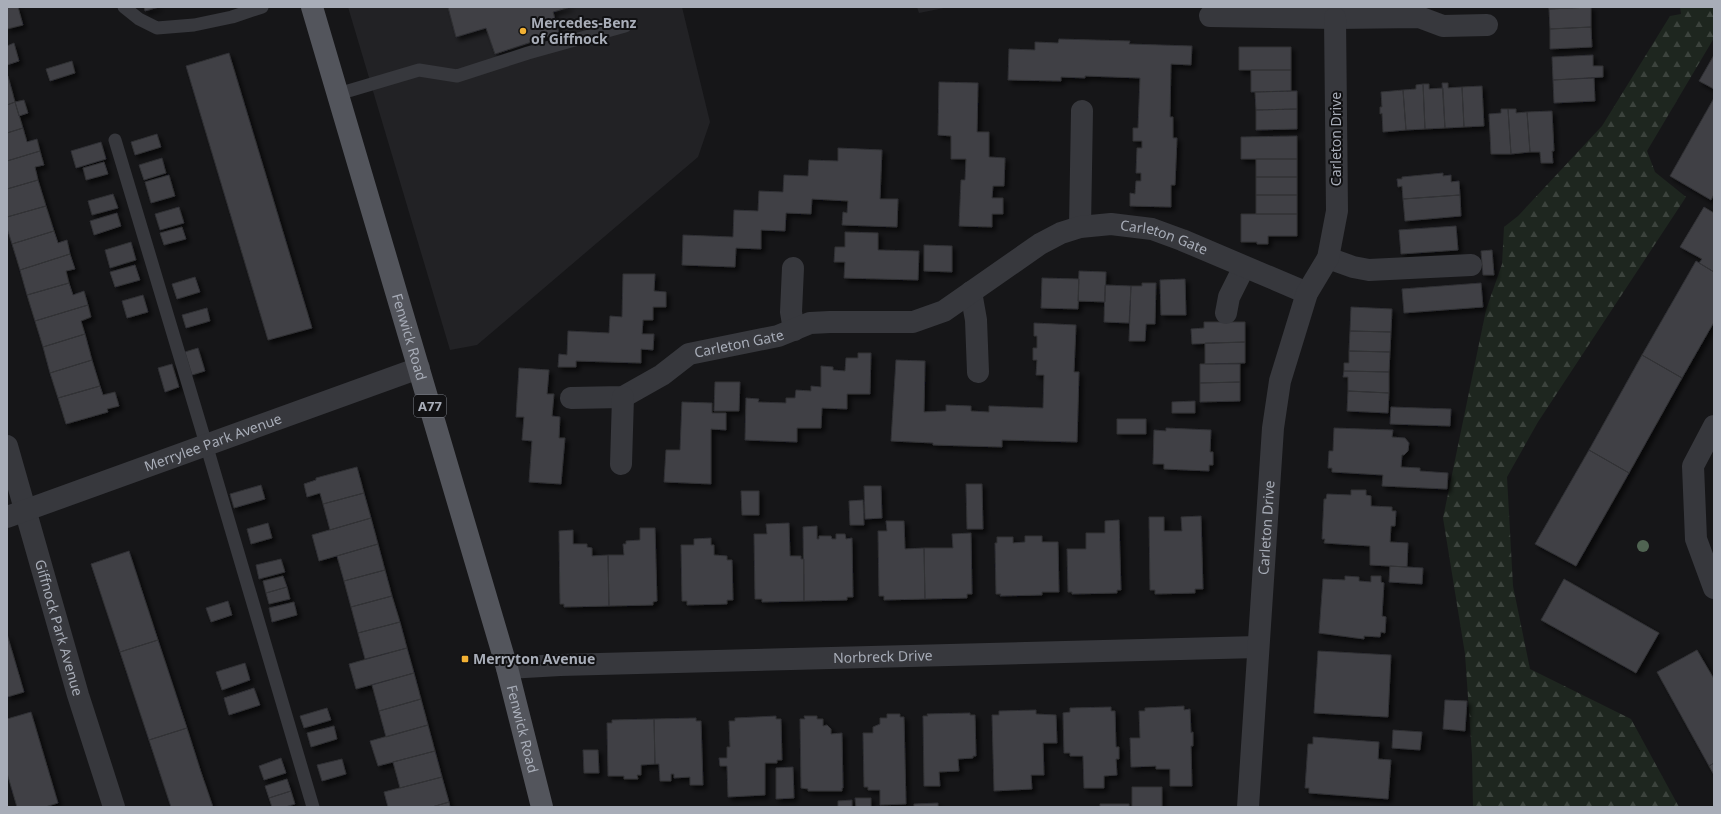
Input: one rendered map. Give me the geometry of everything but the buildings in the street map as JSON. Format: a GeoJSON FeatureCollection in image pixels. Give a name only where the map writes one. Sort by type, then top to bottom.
{"type":"FeatureCollection","features":[{"type":"Feature","properties":{"kind":"main road","name":"Fenwick Road"},"geometry":{"type":"LineString","coordinates":[[312,7],[507,668],[542,807]]}},
{"type":"Feature","properties":{"kind":"street"},"geometry":{"type":"LineString","coordinates":[[1210,16],[1419,18],[1443,26],[1487,25]]}},
{"type":"Feature","properties":{"kind":"street","name":"Carleton Drive"},"geometry":{"type":"LineString","coordinates":[[1248,807],[1273,428],[1280,381],[1307,293],[1328,258],[1337,211],[1335,18]]}},
{"type":"Feature","properties":{"kind":"street"},"geometry":{"type":"LineString","coordinates":[[1080,227],[1082,112]]}},
{"type":"Feature","properties":{"kind":"street","name":"Carleton Gate"},"geometry":{"type":"LineString","coordinates":[[571,398],[623,397],[662,375],[689,354],[778,336],[810,323],[913,322],[944,311],[1040,244],[1061,233],[1080,227],[1111,224],[1152,229],[1307,293]]}},
{"type":"Feature","properties":{"kind":"street"},"geometry":{"type":"LineString","coordinates":[[1328,258],[1353,267],[1369,270],[1471,265]]}},
{"type":"Feature","properties":{"kind":"street"},"geometry":{"type":"LineString","coordinates":[[1226,313],[1229,297],[1244,267]]}},
{"type":"Feature","properties":{"kind":"street","name":"Carleton Gate"},"geometry":{"type":"LineString","coordinates":[[793,268],[791,312],[794,330]]}},
{"type":"Feature","properties":{"kind":"street"},"geometry":{"type":"LineString","coordinates":[[971,292],[976,320],[978,372]]}},
{"type":"Feature","properties":{"kind":"street","name":"Merrylee Park Avenue"},"geometry":{"type":"LineString","coordinates":[[17,513],[419,368]]}},
{"type":"Feature","properties":{"kind":"street"},"geometry":{"type":"LineString","coordinates":[[621,464],[623,397]]}},
{"type":"Feature","properties":{"kind":"street"},"geometry":{"type":"LineString","coordinates":[[1714,426],[1693,466],[1696,539],[1714,588]]}},
{"type":"Feature","properties":{"kind":"street","name":"Giffnock Park Avenue"},"geometry":{"type":"LineString","coordinates":[[7,446],[17,513],[114,807]]}},
{"type":"Feature","properties":{"kind":"street","name":"Norbreck Drive"},"geometry":{"type":"LineString","coordinates":[[507,668],[560,665],[1258,647]]}},
{"type":"Feature","properties":{"kind":"lane"},"geometry":{"type":"LineString","coordinates":[[124,7],[139,19],[157,28],[194,25],[232,17],[262,7]]}},
{"type":"Feature","properties":{"kind":"lane"},"geometry":{"type":"LineString","coordinates":[[338,94],[419,70],[457,76],[625,26]]}},
{"type":"Feature","properties":{"kind":"lane"},"geometry":{"type":"LineString","coordinates":[[115,140],[313,807]]}},
{"type":"Feature","properties":{"kind":"shaded area"},"geometry":{"type":"Polygon","coordinates":[[[348,7],[682,7],[710,122],[698,157],[477,345],[450,350],[348,7]]]}},
{"type":"Feature","properties":{"kind":"shaded area"},"geometry":{"type":"Polygon","coordinates":[[[917,7],[949,7],[919,13],[917,7]]]}},
{"type":"Feature","properties":{"kind":"green space"},"geometry":{"type":"Polygon","coordinates":[[[1680,7],[1714,7],[1714,38],[1647,151],[1655,172],[1686,197],[1538,422],[1507,477],[1513,586],[1530,669],[1631,719],[1679,807],[1473,807],[1472,755],[1465,654],[1443,518],[1486,310],[1502,264],[1504,227],[1518,216],[1602,126],[1670,16],[1681,14],[1680,7]]]}},
{"type":"Feature","properties":{"kind":"place","name":"Mercedes-Benz of Giffnock"},"geometry":{"type":"Point","coordinates":[523,31]}},
{"type":"Feature","properties":{"kind":"place","name":"Merryton Avenue"},"geometry":{"type":"Point","coordinates":[465,659]}}]}
